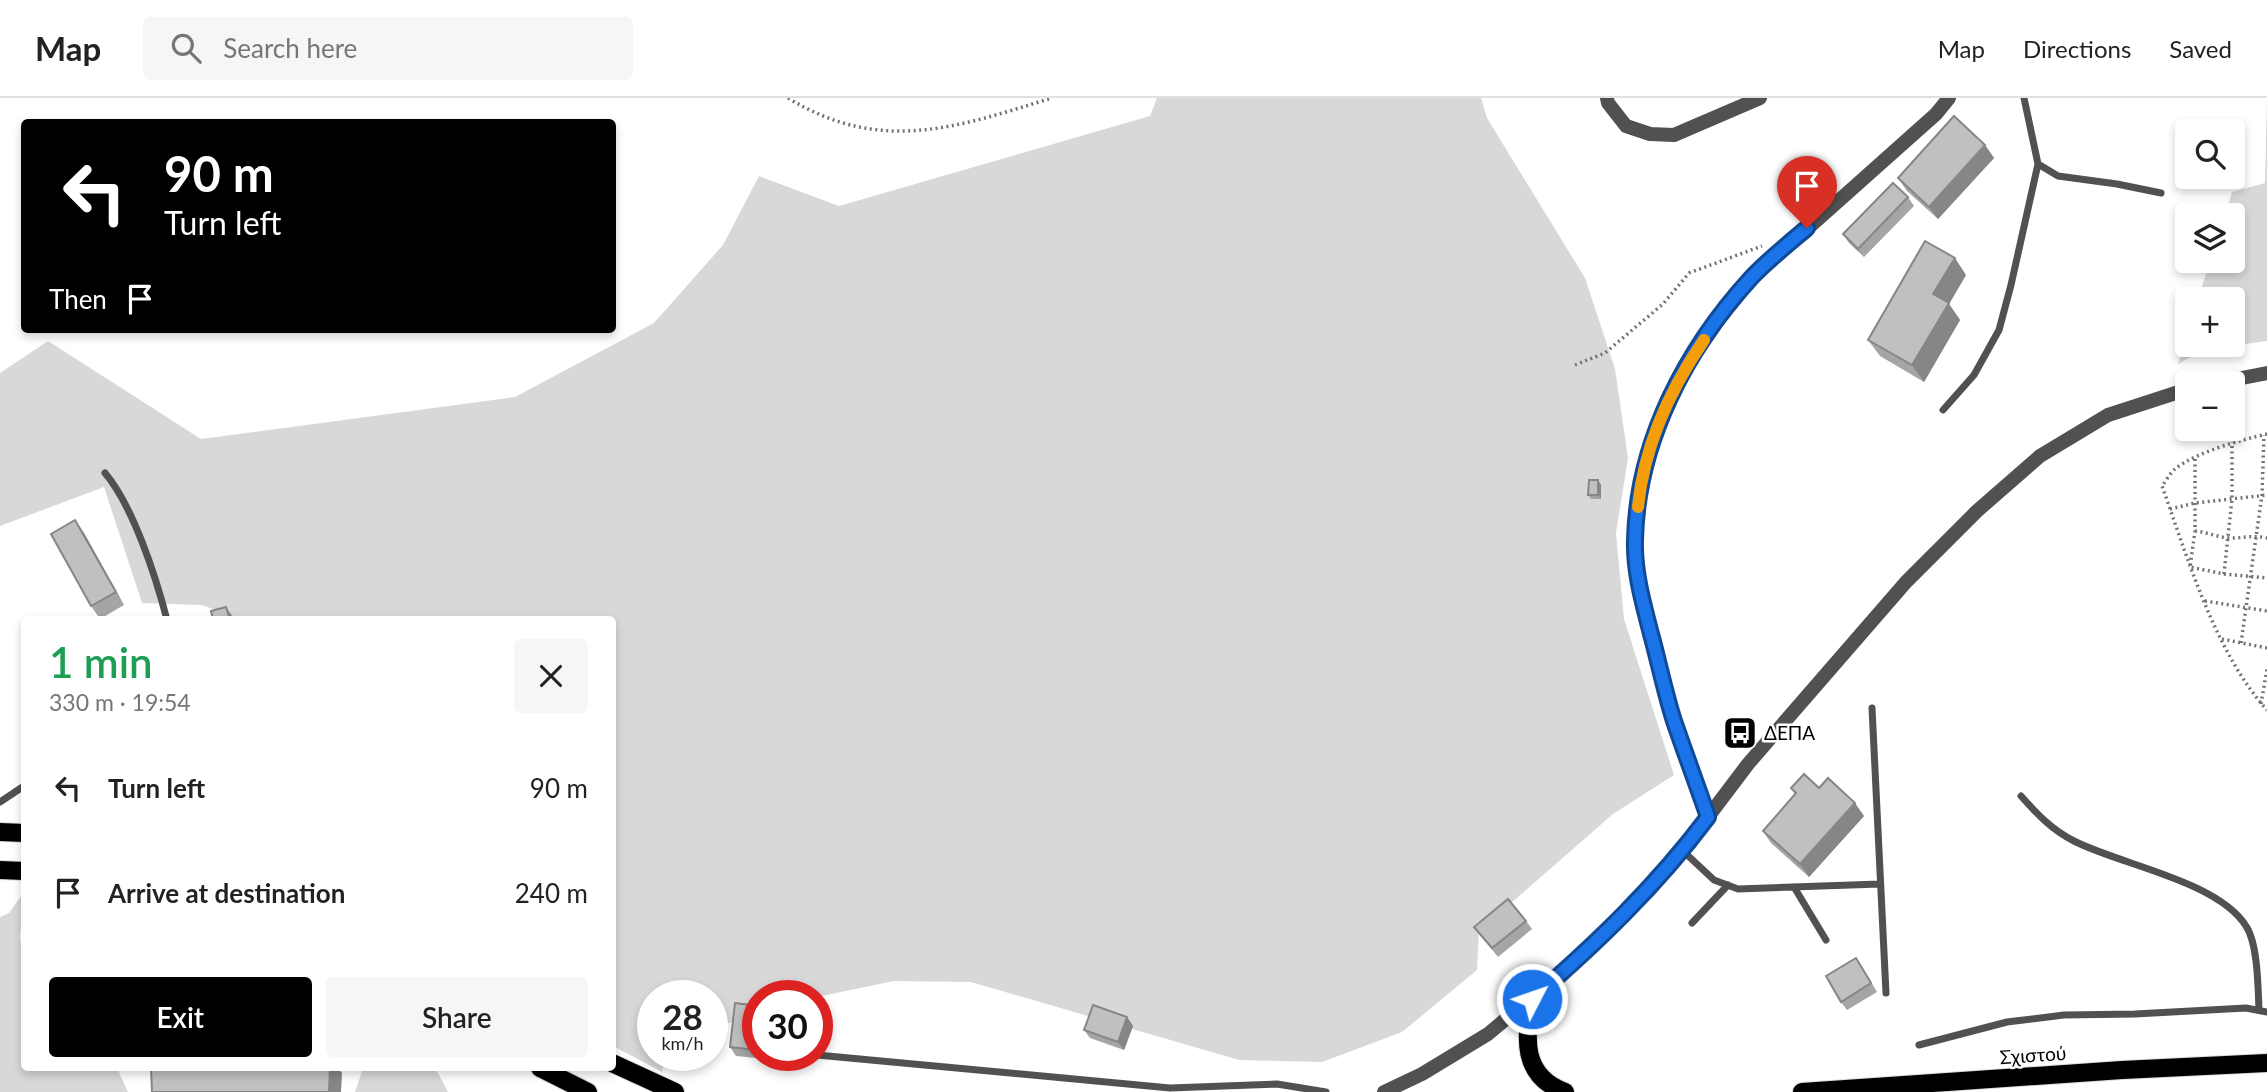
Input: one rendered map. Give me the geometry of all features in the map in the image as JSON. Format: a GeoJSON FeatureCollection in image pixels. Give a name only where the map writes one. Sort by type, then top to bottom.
{"type":"FeatureCollection","features":[{"type":"Feature","properties":{"kind":"main road"},"geometry":{"type":"LineString","coordinates":[[0,832],[21,833]]}},
{"type":"Feature","properties":{"kind":"main road"},"geometry":{"type":"LineString","coordinates":[[0,870],[21,871]]}},
{"type":"Feature","properties":{"kind":"main road"},"geometry":{"type":"LineString","coordinates":[[1532,999],[1528,1022],[1528,1054],[1539,1076],[1553,1088],[1565,1092]]}},
{"type":"Feature","properties":{"kind":"main road","name":"Σχιστού"},"geometry":{"type":"LineString","coordinates":[[1802,1092],[2267,1063]]}},
{"type":"Feature","properties":{"kind":"main road"},"geometry":{"type":"LineString","coordinates":[[616,1065],[675,1092]]}},
{"type":"Feature","properties":{"kind":"main road"},"geometry":{"type":"LineString","coordinates":[[546,1071],[588,1092]]}},
{"type":"Feature","properties":{"kind":"street"},"geometry":{"type":"LineString","coordinates":[[1607,98],[1626,126],[1650,134],[1674,135],[1760,98]]}},
{"type":"Feature","properties":{"kind":"street"},"geometry":{"type":"LineString","coordinates":[[1708,817],[1674,720],[1640,589],[1635,541],[1639,494],[1648,451],[1659,420],[1689,363],[1752,278],[1936,114],[1949,98]]}},
{"type":"Feature","properties":{"kind":"street"},"geometry":{"type":"LineString","coordinates":[[2245,377],[2267,373]]}},
{"type":"Feature","properties":{"kind":"street"},"geometry":{"type":"LineString","coordinates":[[1384,1092],[1422,1074],[1488,1034],[1601,938],[1683,850],[1748,764],[1906,582],[1977,511],[2040,456],[2108,415],[2175,394]]}},
{"type":"Feature","properties":{"kind":"lane"},"geometry":{"type":"LineString","coordinates":[[1943,410],[1973,376],[1998,330],[2038,164],[2024,98]]}},
{"type":"Feature","properties":{"kind":"lane"},"geometry":{"type":"LineString","coordinates":[[2038,164],[2058,176],[2161,193]]}},
{"type":"Feature","properties":{"kind":"lane"},"geometry":{"type":"LineString","coordinates":[[104,473],[117,488],[143,546],[166,616]]}},
{"type":"Feature","properties":{"kind":"lane"},"geometry":{"type":"LineString","coordinates":[[1872,708],[1886,993]]}},
{"type":"Feature","properties":{"kind":"lane"},"geometry":{"type":"LineString","coordinates":[[0,802],[21,788]]}},
{"type":"Feature","properties":{"kind":"lane"},"geometry":{"type":"LineString","coordinates":[[1919,1045],[2007,1022],[2064,1015],[2246,1008],[2263,1011],[2256,962],[2247,927],[2230,908],[2189,884],[2074,841],[2042,820],[2021,796]]}},
{"type":"Feature","properties":{"kind":"lane"},"geometry":{"type":"LineString","coordinates":[[1683,850],[1714,880],[1738,889],[1880,884]]}},
{"type":"Feature","properties":{"kind":"lane"},"geometry":{"type":"LineString","coordinates":[[1692,923],[1728,885]]}},
{"type":"Feature","properties":{"kind":"lane"},"geometry":{"type":"LineString","coordinates":[[1794,887],[1826,940]]}},
{"type":"Feature","properties":{"kind":"lane"},"geometry":{"type":"LineString","coordinates":[[833,1056],[1170,1088],[1277,1084],[1326,1092]]}},
{"type":"Feature","properties":{"kind":"path"},"geometry":{"type":"LineString","coordinates":[[788,98],[829,118],[858,126],[879,131],[926,131],[975,121],[1052,98]]}},
{"type":"Feature","properties":{"kind":"path"},"geometry":{"type":"LineString","coordinates":[[1575,365],[1605,353],[1663,304],[1689,273],[1759,246],[1789,244]]}},
{"type":"Feature","properties":{"kind":"path"},"geometry":{"type":"LineString","coordinates":[[2241,643],[2265,495],[2265,435],[2232,442],[2174,469],[2162,486],[2190,567],[2222,639],[2248,688],[2267,710]]}},
{"type":"Feature","properties":{"kind":"path"},"geometry":{"type":"LineString","coordinates":[[2224,574],[2232,499],[2232,442]]}},
{"type":"Feature","properties":{"kind":"path"},"geometry":{"type":"LineString","coordinates":[[2190,567],[2195,531],[2195,459]]}},
{"type":"Feature","properties":{"kind":"path"},"geometry":{"type":"LineString","coordinates":[[2170,509],[2195,503],[2265,495]]}},
{"type":"Feature","properties":{"kind":"path"},"geometry":{"type":"LineString","coordinates":[[2195,531],[2210,532],[2227,538],[2267,538]]}},
{"type":"Feature","properties":{"kind":"path"},"geometry":{"type":"LineString","coordinates":[[2190,567],[2224,574],[2267,578]]}},
{"type":"Feature","properties":{"kind":"path"},"geometry":{"type":"LineString","coordinates":[[2205,601],[2267,611]]}},
{"type":"Feature","properties":{"kind":"path"},"geometry":{"type":"LineString","coordinates":[[2222,639],[2267,648]]}},
{"type":"Feature","properties":{"kind":"path"},"geometry":{"type":"LineString","coordinates":[[2262,704],[2267,669]]}},
{"type":"Feature","properties":{"kind":"shaded area"},"geometry":{"type":"Polygon","coordinates":[[[1157,98],[1481,98],[1487,118],[1585,278],[1615,369],[1628,458],[1616,533],[1624,619],[1674,775],[1613,814],[1479,931],[1477,970],[1402,1032],[1322,1062],[1239,1060],[971,982],[894,981],[833,994],[833,980],[742,980],[742,1019],[728,1023],[728,980],[637,980],[637,1059],[616,1048],[616,616],[216,616],[213,609],[202,605],[142,603],[104,487],[0,526],[0,373],[48,341],[201,439],[515,397],[654,323],[723,245],[759,176],[839,206],[1150,116],[1157,98]]]}},
{"type":"Feature","properties":{"kind":"shaded area"},"geometry":{"type":"Polygon","coordinates":[[[2267,98],[2267,341],[2245,344],[2245,287],[2202,287],[2206,273],[2245,273],[2245,203],[2229,203],[2232,192],[2265,183],[2267,98]]]}},
{"type":"Feature","properties":{"kind":"shaded area"},"geometry":{"type":"Polygon","coordinates":[[[2180,357],[2190,357],[2178,364],[2180,357]]]}},
{"type":"Feature","properties":{"kind":"shaded area"},"geometry":{"type":"Polygon","coordinates":[[[21,896],[21,1071],[118,1071],[128,1092],[0,1092],[0,917],[9,913],[21,896]]]}},
{"type":"Feature","properties":{"kind":"shaded area"},"geometry":{"type":"Polygon","coordinates":[[[362,1071],[436,1071],[448,1092],[355,1092],[362,1071]]]}},
{"type":"Feature","properties":{"kind":"building"},"geometry":{"type":"Polygon","coordinates":[[[1954,116],[1985,145],[1929,207],[1898,178],[1954,116]]]}},
{"type":"Feature","properties":{"kind":"building"},"geometry":{"type":"Polygon","coordinates":[[[1893,183],[1908,197],[1858,249],[1843,234],[1893,183]]]}},
{"type":"Feature","properties":{"kind":"building"},"geometry":{"type":"Polygon","coordinates":[[[1925,241],[1955,258],[1933,294],[1949,303],[1912,365],[1868,340],[1925,241]]]}},
{"type":"Feature","properties":{"kind":"building"},"geometry":{"type":"Polygon","coordinates":[[[1589,480],[1598,480],[1598,495],[1588,495],[1589,480]]]}},
{"type":"Feature","properties":{"kind":"building"},"geometry":{"type":"Polygon","coordinates":[[[75,520],[116,592],[91,606],[51,534],[75,520]]]}},
{"type":"Feature","properties":{"kind":"building"},"geometry":{"type":"Polygon","coordinates":[[[226,607],[229,616],[212,616],[211,611],[226,607]]]}},
{"type":"Feature","properties":{"kind":"building"},"geometry":{"type":"Polygon","coordinates":[[[1804,774],[1819,788],[1828,778],[1855,803],[1800,864],[1763,831],[1796,793],[1791,788],[1804,774]]]}},
{"type":"Feature","properties":{"kind":"building"},"geometry":{"type":"Polygon","coordinates":[[[1508,899],[1526,921],[1492,948],[1474,927],[1508,899]]]}},
{"type":"Feature","properties":{"kind":"building"},"geometry":{"type":"Polygon","coordinates":[[[1856,958],[1871,983],[1841,1002],[1826,976],[1856,958]]]}},
{"type":"Feature","properties":{"kind":"building"},"geometry":{"type":"Polygon","coordinates":[[[735,1003],[742,1004],[742,1048],[730,1047],[735,1003]]]}},
{"type":"Feature","properties":{"kind":"building"},"geometry":{"type":"Polygon","coordinates":[[[1093,1005],[1127,1017],[1118,1042],[1084,1030],[1093,1005]]]}},
{"type":"Feature","properties":{"kind":"building"},"geometry":{"type":"Polygon","coordinates":[[[151,1071],[330,1071],[329,1092],[152,1092],[151,1071]]]}},
{"type":"Feature","properties":{"kind":"slow traffic"},"geometry":{"type":"LineString","coordinates":[[1638,507],[1648,451],[1663,410],[1704,340]]}},
{"type":"Feature","properties":{"kind":"place","name":"ΔΕΠΑ"},"geometry":{"type":"Point","coordinates":[1740,733]}},
{"type":"Feature","properties":{"kind":"route"},"geometry":{"type":"LineString","coordinates":[[1532,999],[1624,915],[1683,850],[1708,817],[1674,720],[1640,589],[1635,541],[1639,494],[1648,451],[1663,410],[1689,363],[1752,278],[1807,228]]}}]}
